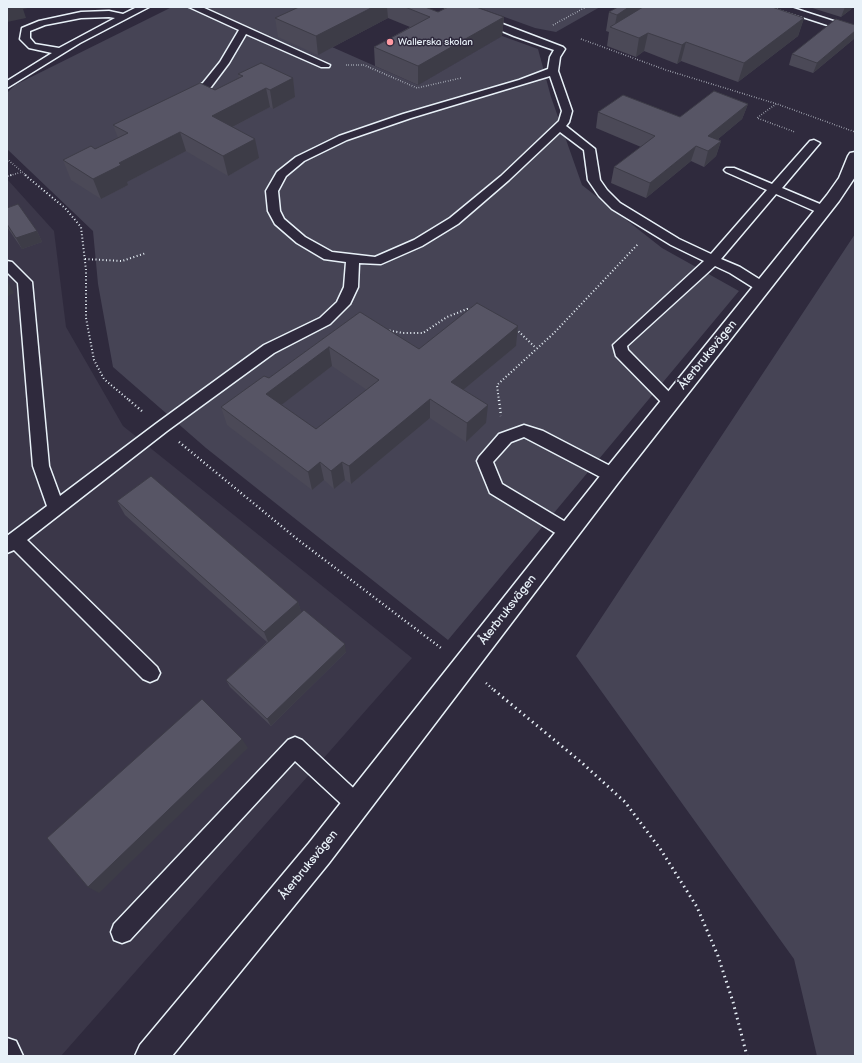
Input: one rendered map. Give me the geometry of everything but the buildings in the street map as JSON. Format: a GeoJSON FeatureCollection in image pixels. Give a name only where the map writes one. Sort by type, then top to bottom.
{"type":"FeatureCollection","features":[{"type":"Feature","properties":{"kind":"street","name":"Återbruksvägen"},"geometry":{"type":"LineString","coordinates":[[151,1056],[319,853],[612,475],[823,210],[847,178],[855,156]]}},
{"type":"Feature","properties":{"kind":"lane"},"geometry":{"type":"LineString","coordinates":[[7,85],[59,51],[144,7]]}},
{"type":"Feature","properties":{"kind":"lane"},"geometry":{"type":"LineString","coordinates":[[194,7],[325,65]]}},
{"type":"Feature","properties":{"kind":"lane"},"geometry":{"type":"LineString","coordinates":[[450,7],[517,34],[560,49],[555,57],[553,71],[566,111],[564,122],[506,178],[454,221],[418,243],[376,261],[329,256],[301,240],[279,221],[274,211],[272,191],[281,174],[300,159],[343,138],[407,116],[499,90],[553,71]]}},
{"type":"Feature","properties":{"kind":"lane"},"geometry":{"type":"LineString","coordinates":[[781,7],[855,31]]}},
{"type":"Feature","properties":{"kind":"lane"},"geometry":{"type":"LineString","coordinates":[[59,51],[32,46],[25,39],[25,30],[42,23],[81,15],[109,14],[124,17]]}},
{"type":"Feature","properties":{"kind":"lane"},"geometry":{"type":"LineString","coordinates":[[178,102],[207,85],[224,63],[244,29]]}},
{"type":"Feature","properties":{"kind":"lane"},"geometry":{"type":"LineString","coordinates":[[559,126],[589,149],[592,159],[594,180],[603,193],[616,206],[652,229],[735,270],[762,287]]}},
{"type":"Feature","properties":{"kind":"lane"},"geometry":{"type":"LineString","coordinates":[[670,402],[621,352],[620,345],[713,260],[814,143]]}},
{"type":"Feature","properties":{"kind":"lane"},"geometry":{"type":"LineString","coordinates":[[730,170],[823,210]]}},
{"type":"Feature","properties":{"kind":"lane"},"geometry":{"type":"LineString","coordinates":[[150,673],[11,543],[269,349],[296,334],[325,321],[343,304],[351,287],[353,259]]}},
{"type":"Feature","properties":{"kind":"lane"},"geometry":{"type":"LineString","coordinates":[[7,265],[25,282],[41,466],[56,509]]}},
{"type":"Feature","properties":{"kind":"lane"},"geometry":{"type":"LineString","coordinates":[[568,532],[496,488],[485,461],[505,438],[524,432],[537,435],[612,475]]}},
{"type":"Feature","properties":{"kind":"lane"},"geometry":{"type":"LineString","coordinates":[[122,932],[295,747],[357,805]]}},
{"type":"Feature","properties":{"kind":"lane"},"geometry":{"type":"LineString","coordinates":[[7,1050],[11,1056]]}},
{"type":"Feature","properties":{"kind":"path"},"geometry":{"type":"LineString","coordinates":[[549,28],[586,7]]}},
{"type":"Feature","properties":{"kind":"path"},"geometry":{"type":"LineString","coordinates":[[581,39],[666,70],[777,104],[855,132]]}},
{"type":"Feature","properties":{"kind":"path"},"geometry":{"type":"LineString","coordinates":[[325,65],[364,65],[417,88],[455,78],[469,78],[484,82],[499,90]]}},
{"type":"Feature","properties":{"kind":"path"},"geometry":{"type":"LineString","coordinates":[[777,104],[757,118],[805,136],[814,143]]}},
{"type":"Feature","properties":{"kind":"path"},"geometry":{"type":"LineString","coordinates":[[7,159],[66,208],[81,227],[85,259],[86,318],[94,360],[104,379],[115,390],[297,539],[465,666],[581,762],[625,802],[661,850],[697,907],[718,956],[733,1002],[747,1056]]}},
{"type":"Feature","properties":{"kind":"path"},"geometry":{"type":"LineString","coordinates":[[7,176],[22,172]]}},
{"type":"Feature","properties":{"kind":"path"},"geometry":{"type":"LineString","coordinates":[[505,438],[497,385],[554,333],[652,229]]}},
{"type":"Feature","properties":{"kind":"path"},"geometry":{"type":"LineString","coordinates":[[85,259],[122,262],[146,253]]}},
{"type":"Feature","properties":{"kind":"path"},"geometry":{"type":"LineString","coordinates":[[382,329],[403,333],[423,333],[447,317],[467,309],[479,310]]}},
{"type":"Feature","properties":{"kind":"path"},"geometry":{"type":"LineString","coordinates":[[511,325],[536,348]]}},
{"type":"Feature","properties":{"kind":"shaded area"},"geometry":{"type":"Polygon","coordinates":[[[172,7],[339,7],[318,55],[332,47],[418,85],[502,36],[538,49],[551,97],[582,185],[662,248],[739,291],[448,640],[206,448],[113,367],[98,284],[93,231],[7,149],[7,93],[15,85],[172,7]]]}},
{"type":"Feature","properties":{"kind":"shaded area"},"geometry":{"type":"Polygon","coordinates":[[[477,7],[600,7],[556,32],[535,28],[477,7]]]}},
{"type":"Feature","properties":{"kind":"shaded area"},"geometry":{"type":"Polygon","coordinates":[[[7,179],[54,231],[66,327],[123,426],[412,658],[61,1056],[7,1056],[7,179]]]}},
{"type":"Feature","properties":{"kind":"shaded area"},"geometry":{"type":"Polygon","coordinates":[[[855,234],[855,1056],[817,1056],[794,959],[576,656],[855,234]]]}},
{"type":"Feature","properties":{"kind":"place","name":"Wallerska skolan"},"geometry":{"type":"Point","coordinates":[390,42]}}]}
